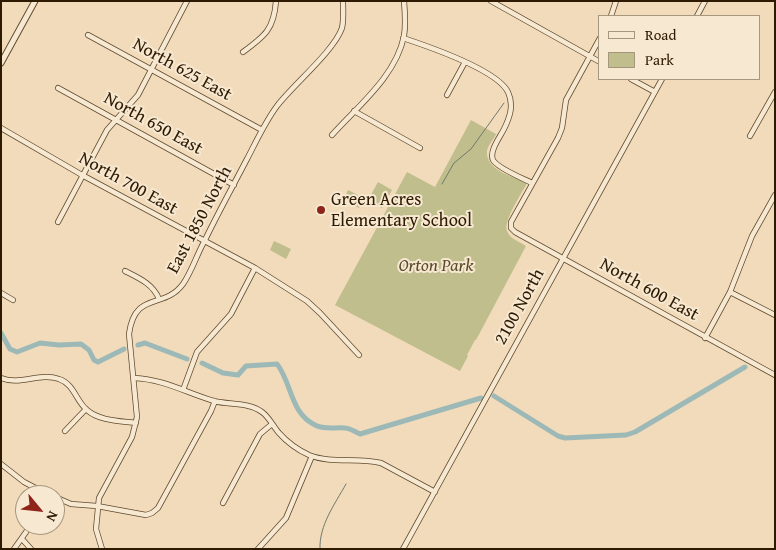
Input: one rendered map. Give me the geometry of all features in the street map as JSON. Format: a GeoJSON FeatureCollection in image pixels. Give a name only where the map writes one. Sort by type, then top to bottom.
{"type":"FeatureCollection","features":[{"type":"Feature","properties":{"kind":"street"},"geometry":{"type":"LineString","coordinates":[[1,63],[34,1]]}},
{"type":"Feature","properties":{"kind":"street"},"geometry":{"type":"LineString","coordinates":[[58,222],[107,130],[138,95],[187,1]]}},
{"type":"Feature","properties":{"kind":"street"},"geometry":{"type":"LineString","coordinates":[[243,52],[264,37],[270,28],[275,15],[276,1]]}},
{"type":"Feature","properties":{"kind":"street","name":"East 1850 North"},"geometry":{"type":"LineString","coordinates":[[97,506],[99,498],[132,437],[136,423],[137,410],[129,334],[135,314],[141,307],[169,296],[181,286],[262,130],[276,107],[340,34],[343,25],[343,1]]}},
{"type":"Feature","properties":{"kind":"street"},"geometry":{"type":"LineString","coordinates":[[332,135],[379,85],[393,63],[403,38],[405,22],[404,1]]}},
{"type":"Feature","properties":{"kind":"street"},"geometry":{"type":"LineString","coordinates":[[492,1],[598,61]]}},
{"type":"Feature","properties":{"kind":"street"},"geometry":{"type":"LineString","coordinates":[[611,15],[616,1]]}},
{"type":"Feature","properties":{"kind":"street"},"geometry":{"type":"LineString","coordinates":[[697,15],[705,1]]}},
{"type":"Feature","properties":{"kind":"street","name":"North 625 East"},"geometry":{"type":"LineString","coordinates":[[88,35],[262,130]]}},
{"type":"Feature","properties":{"kind":"street"},"geometry":{"type":"LineString","coordinates":[[403,38],[436,49],[465,62],[499,81],[508,90],[512,101],[511,111],[508,122],[492,151],[492,158],[495,164],[532,183],[558,138],[562,128],[566,100],[598,42]]}},
{"type":"Feature","properties":{"kind":"street"},"geometry":{"type":"LineString","coordinates":[[447,95],[465,62]]}},
{"type":"Feature","properties":{"kind":"street"},"geometry":{"type":"LineString","coordinates":[[633,80],[655,92]]}},
{"type":"Feature","properties":{"kind":"street","name":"2100 North"},"geometry":{"type":"LineString","coordinates":[[404,549],[562,258],[661,80]]}},
{"type":"Feature","properties":{"kind":"street","name":"North 650 East"},"geometry":{"type":"LineString","coordinates":[[58,88],[234,184]]}},
{"type":"Feature","properties":{"kind":"street"},"geometry":{"type":"LineString","coordinates":[[750,136],[773,99],[775,92]]}},
{"type":"Feature","properties":{"kind":"street"},"geometry":{"type":"LineString","coordinates":[[354,111],[420,148]]}},
{"type":"Feature","properties":{"kind":"street","name":"North 700 East"},"geometry":{"type":"LineString","coordinates":[[1,128],[82,175],[255,268],[307,301],[359,354]]}},
{"type":"Feature","properties":{"kind":"street","name":"North 600 East"},"geometry":{"type":"LineString","coordinates":[[532,183],[511,222],[511,228],[515,232],[775,375]]}},
{"type":"Feature","properties":{"kind":"street"},"geometry":{"type":"LineString","coordinates":[[705,338],[730,292],[752,236],[775,195]]}},
{"type":"Feature","properties":{"kind":"street"},"geometry":{"type":"LineString","coordinates":[[183,390],[198,352],[231,314],[255,268]]}},
{"type":"Feature","properties":{"kind":"street"},"geometry":{"type":"LineString","coordinates":[[125,271],[150,285],[156,291],[159,299]]}},
{"type":"Feature","properties":{"kind":"street"},"geometry":{"type":"LineString","coordinates":[[730,292],[775,315]]}},
{"type":"Feature","properties":{"kind":"street"},"geometry":{"type":"LineString","coordinates":[[1,294],[13,300]]}},
{"type":"Feature","properties":{"kind":"street"},"geometry":{"type":"LineString","coordinates":[[1,378],[13,382],[51,377],[59,379],[72,388],[86,409],[98,416],[136,423]]}},
{"type":"Feature","properties":{"kind":"street"},"geometry":{"type":"LineString","coordinates":[[134,378],[156,380],[215,401],[251,407],[261,411],[287,441],[300,451],[312,456],[325,458],[371,460],[381,463],[435,492]]}},
{"type":"Feature","properties":{"kind":"street"},"geometry":{"type":"LineString","coordinates":[[65,502],[146,515],[152,513],[158,508],[215,401]]}},
{"type":"Feature","properties":{"kind":"street"},"geometry":{"type":"LineString","coordinates":[[65,431],[86,409]]}},
{"type":"Feature","properties":{"kind":"street"},"geometry":{"type":"LineString","coordinates":[[223,503],[260,434],[272,424]]}},
{"type":"Feature","properties":{"kind":"street"},"geometry":{"type":"LineString","coordinates":[[258,549],[286,518],[312,456]]}},
{"type":"Feature","properties":{"kind":"street"},"geometry":{"type":"LineString","coordinates":[[2,465],[30,485]]}},
{"type":"Feature","properties":{"kind":"street"},"geometry":{"type":"LineString","coordinates":[[97,506],[96,529],[102,549]]}},
{"type":"Feature","properties":{"kind":"street"},"geometry":{"type":"LineString","coordinates":[[14,549],[25,535]]}},
{"type":"Feature","properties":{"kind":"street"},"geometry":{"type":"LineString","coordinates":[[22,539],[30,549]]}},
{"type":"Feature","properties":{"kind":"green space","name":"Orton Park"},"geometry":{"type":"Polygon","coordinates":[[[471,120],[496,134],[487,151],[488,158],[495,168],[527,183],[510,214],[507,226],[510,236],[526,246],[460,371],[335,305],[407,172],[435,187],[471,120]]]}},
{"type":"Feature","properties":{"kind":"green space"},"geometry":{"type":"Polygon","coordinates":[[[378,182],[392,190],[382,208],[368,200],[378,182]]]}},
{"type":"Feature","properties":{"kind":"green space"},"geometry":{"type":"Polygon","coordinates":[[[348,190],[364,198],[359,208],[344,199],[348,190]]]}},
{"type":"Feature","properties":{"kind":"green space"},"geometry":{"type":"Polygon","coordinates":[[[274,241],[291,249],[286,259],[270,250],[274,241]]]}},
{"type":"Feature","properties":{"kind":"waterway"},"geometry":{"type":"LineString","coordinates":[[442,184],[454,163],[471,149],[504,103]]}},
{"type":"Feature","properties":{"kind":"waterway"},"geometry":{"type":"LineString","coordinates":[[1,333],[10,349],[17,352],[40,343],[59,345],[81,344],[89,350],[94,360],[98,362],[124,349]]}},
{"type":"Feature","properties":{"kind":"waterway"},"geometry":{"type":"LineString","coordinates":[[138,345],[145,343],[187,359]]}},
{"type":"Feature","properties":{"kind":"waterway"},"geometry":{"type":"LineString","coordinates":[[202,363],[223,373],[238,375],[246,366],[277,364],[296,405],[307,420],[319,427],[347,428],[360,434],[481,398]]}},
{"type":"Feature","properties":{"kind":"waterway"},"geometry":{"type":"LineString","coordinates":[[494,396],[558,436],[565,438],[626,435],[635,432],[745,367]]}},
{"type":"Feature","properties":{"kind":"waterway"},"geometry":{"type":"LineString","coordinates":[[320,549],[320,540],[325,523],[346,484]]}},
{"type":"Feature","properties":{"kind":"place","name":"Green Acres Elementary School"},"geometry":{"type":"Point","coordinates":[321,210]}}]}
